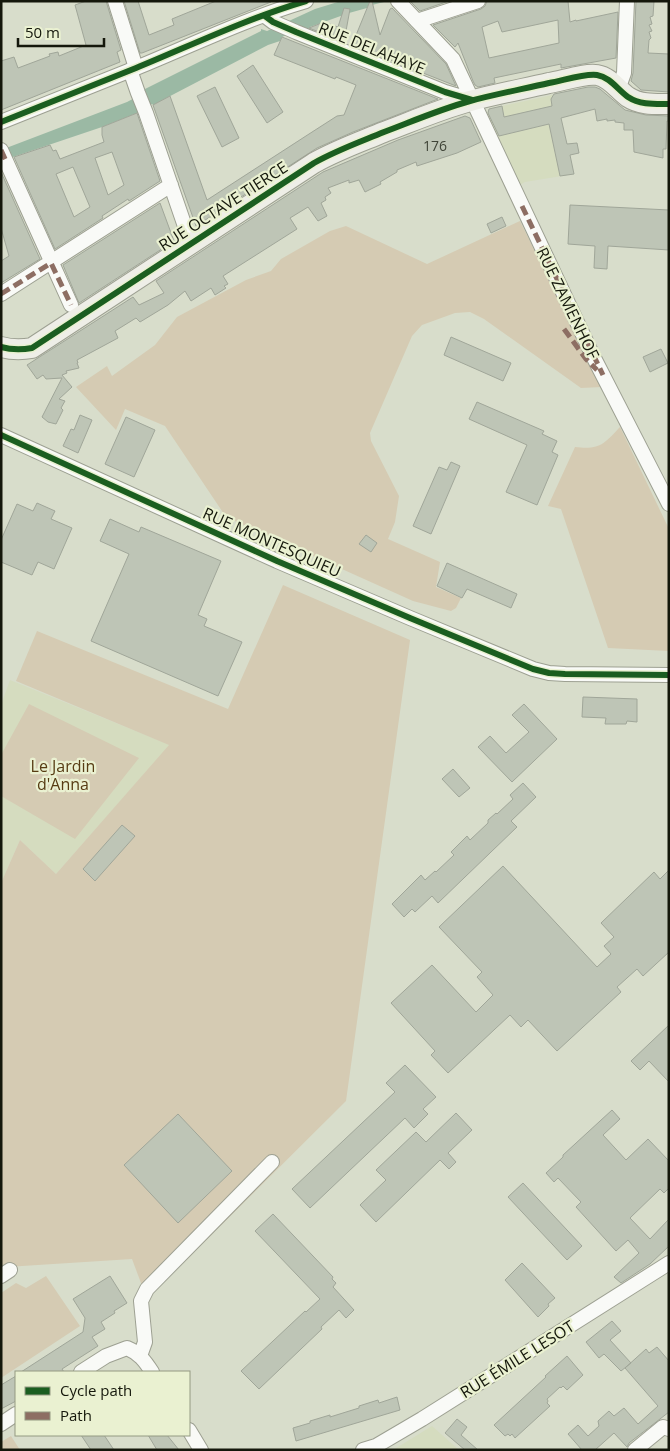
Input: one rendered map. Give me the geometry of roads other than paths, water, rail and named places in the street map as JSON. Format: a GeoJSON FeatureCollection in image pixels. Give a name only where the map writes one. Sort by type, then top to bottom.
{"type":"FeatureCollection","features":[{"type":"Feature","properties":{"kind":"street"},"geometry":{"type":"LineString","coordinates":[[115,1],[138,93],[191,244]]}},
{"type":"Feature","properties":{"kind":"street"},"geometry":{"type":"LineString","coordinates":[[1,122],[200,40],[269,19],[284,8],[306,1]]}},
{"type":"Feature","properties":{"kind":"street","name":"RUE ZAMENHOF"},"geometry":{"type":"LineString","coordinates":[[398,1],[453,59],[603,375],[669,504]]}},
{"type":"Feature","properties":{"kind":"street"},"geometry":{"type":"LineString","coordinates":[[417,21],[478,1]]}},
{"type":"Feature","properties":{"kind":"street"},"geometry":{"type":"LineString","coordinates":[[619,88],[624,73],[627,1]]}},
{"type":"Feature","properties":{"kind":"street","name":"RUE DELAHAYE"},"geometry":{"type":"LineString","coordinates":[[269,19],[296,32],[445,92],[472,100]]}},
{"type":"Feature","properties":{"kind":"street","name":"RUE OCTAVE TIERCE"},"geometry":{"type":"LineString","coordinates":[[1,347],[21,350],[32,348],[314,163],[335,151],[439,111],[472,100],[597,75],[605,78],[628,97],[637,101],[648,104],[669,104]]}},
{"type":"Feature","properties":{"kind":"street"},"geometry":{"type":"LineString","coordinates":[[4,156],[71,305]]}},
{"type":"Feature","properties":{"kind":"street"},"geometry":{"type":"LineString","coordinates":[[1,294],[172,186]]}},
{"type":"Feature","properties":{"kind":"street","name":"RUE MONTESQUIEU"},"geometry":{"type":"LineString","coordinates":[[1,435],[277,560],[533,669],[565,674],[669,675]]}},
{"type":"Feature","properties":{"kind":"street"},"geometry":{"type":"LineString","coordinates":[[140,1356],[145,1342],[141,1301],[147,1289],[272,1162]]}},
{"type":"Feature","properties":{"kind":"street","name":"RUE ÉMILE LESOT"},"geometry":{"type":"LineString","coordinates":[[363,1450],[376,1446],[422,1419],[669,1263]]}},
{"type":"Feature","properties":{"kind":"street"},"geometry":{"type":"LineString","coordinates":[[83,1371],[106,1356],[127,1348],[140,1356],[151,1371]]}},
{"type":"Feature","properties":{"kind":"street"},"geometry":{"type":"LineString","coordinates":[[1,1424],[15,1415]]}},
{"type":"Feature","properties":{"kind":"street"},"geometry":{"type":"LineString","coordinates":[[635,1450],[663,1427],[669,1429]]}},
{"type":"Feature","properties":{"kind":"street"},"geometry":{"type":"LineString","coordinates":[[190,1432],[201,1450]]}},
{"type":"Feature","properties":{"kind":"park label","name":"Le Jardin d'Anna"},"geometry":{"type":"Point","coordinates":[63,775]}}]}
